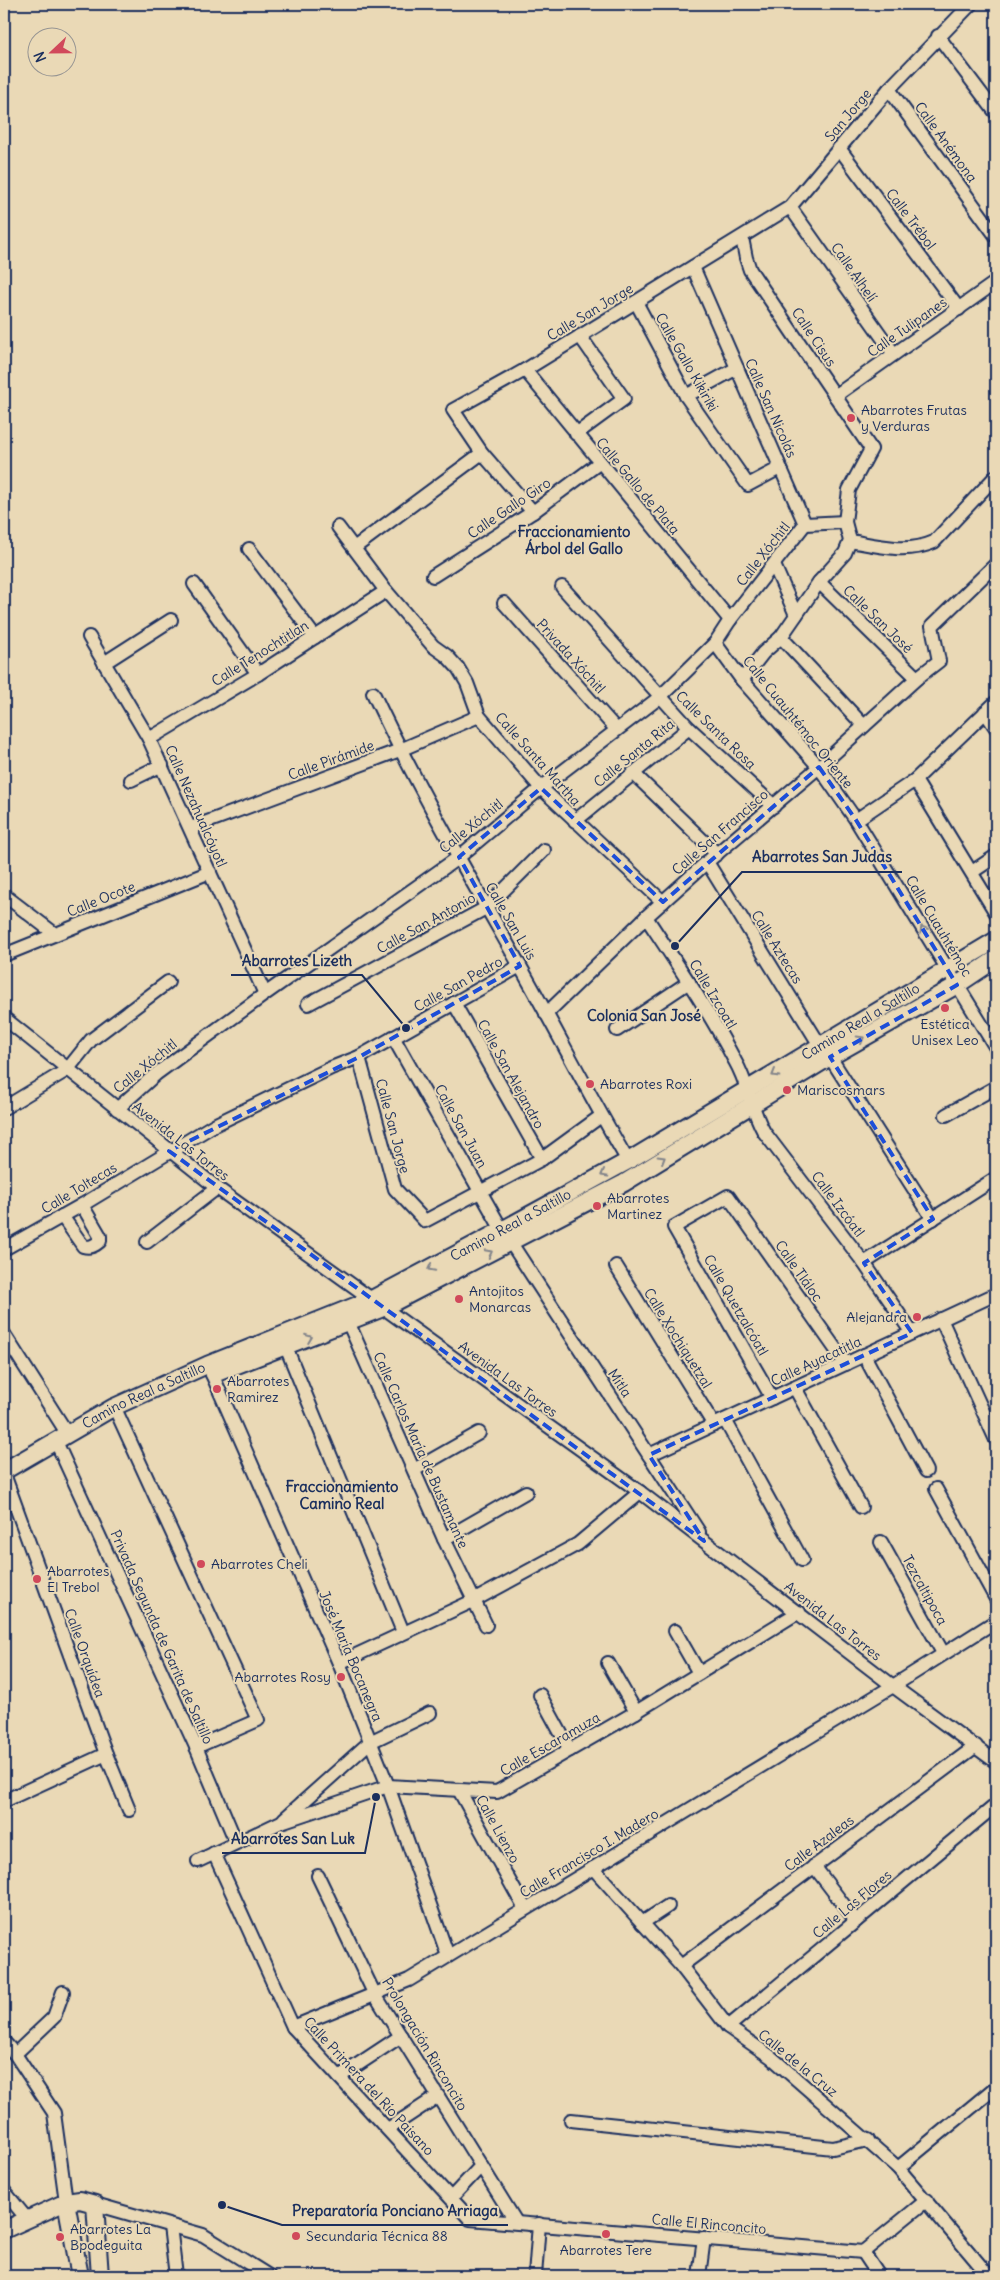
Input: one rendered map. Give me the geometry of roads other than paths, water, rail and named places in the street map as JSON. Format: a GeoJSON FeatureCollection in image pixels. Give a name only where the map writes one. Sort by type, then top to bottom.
{"type":"FeatureCollection","features":[{"type":"Feature","properties":{"kind":"street","name":"San Jorge"},"geometry":{"type":"LineString","coordinates":[[742,238],[790,207],[889,89],[938,36],[971,4]]}},
{"type":"Feature","properties":{"kind":"street"},"geometry":{"type":"LineString","coordinates":[[938,36],[996,113]]}},
{"type":"Feature","properties":{"kind":"street","name":"Calle Anémona"},"geometry":{"type":"LineString","coordinates":[[889,89],[996,236]]}},
{"type":"Feature","properties":{"kind":"street","name":"Calle Trébol"},"geometry":{"type":"LineString","coordinates":[[839,148],[959,309]]}},
{"type":"Feature","properties":{"kind":"street","name":"Calle Alhelí"},"geometry":{"type":"LineString","coordinates":[[790,207],[894,354]]}},
{"type":"Feature","properties":{"kind":"street","name":"Calle San Jorge"},"geometry":{"type":"LineString","coordinates":[[482,453],[453,410],[525,370],[742,238]]}},
{"type":"Feature","properties":{"kind":"street","name":"Calle Cisus"},"geometry":{"type":"LineString","coordinates":[[742,238],[750,270],[871,449],[850,490],[846,522]]}},
{"type":"Feature","properties":{"kind":"street","name":"Calle San Nicolás"},"geometry":{"type":"LineString","coordinates":[[693,267],[805,524]]}},
{"type":"Feature","properties":{"kind":"street","name":"Calle Tulipanes"},"geometry":{"type":"LineString","coordinates":[[835,396],[996,282]]}},
{"type":"Feature","properties":{"kind":"street","name":"Calle Gallo Kikiriki"},"geometry":{"type":"LineString","coordinates":[[636,302],[686,396],[748,485],[780,468]]}},
{"type":"Feature","properties":{"kind":"street"},"geometry":{"type":"LineString","coordinates":[[576,434],[624,399],[580,336]]}},
{"type":"Feature","properties":{"kind":"street"},"geometry":{"type":"LineString","coordinates":[[686,396],[737,368]]}},
{"type":"Feature","properties":{"kind":"street","name":"Calle Gallo de Plata"},"geometry":{"type":"LineString","coordinates":[[525,370],[599,463],[730,620]]}},
{"type":"Feature","properties":{"kind":"street"},"geometry":{"type":"LineString","coordinates":[[354,548],[482,453],[533,512]]}},
{"type":"Feature","properties":{"kind":"street","name":"Calle Gallo Giro"},"geometry":{"type":"LineString","coordinates":[[433,576],[533,512],[599,463]]}},
{"type":"Feature","properties":{"kind":"street"},"geometry":{"type":"LineString","coordinates":[[850,541],[898,549],[934,542],[994,483]]}},
{"type":"Feature","properties":{"kind":"street"},"geometry":{"type":"LineString","coordinates":[[742,680],[763,653],[781,637],[819,582],[845,553],[850,541],[846,522],[805,524]]}},
{"type":"Feature","properties":{"kind":"street","name":"Calle Xóchitl"},"geometry":{"type":"LineString","coordinates":[[117,1110],[156,1074],[265,994],[459,857],[541,788],[660,697],[715,643],[730,620],[805,524]]}},
{"type":"Feature","properties":{"kind":"street","name":"Calle Santa Martha"},"geometry":{"type":"LineString","coordinates":[[338,527],[386,591],[433,646],[448,656],[458,668],[467,683],[479,716],[541,788],[662,902]]}},
{"type":"Feature","properties":{"kind":"street"},"geometry":{"type":"LineString","coordinates":[[249,549],[315,637]]}},
{"type":"Feature","properties":{"kind":"street","name":"Calle San Francisco"},"geometry":{"type":"LineString","coordinates":[[546,1014],[662,902],[819,767],[917,678],[939,661],[932,626],[996,564]]}},
{"type":"Feature","properties":{"kind":"street"},"geometry":{"type":"LineString","coordinates":[[774,565],[796,615]]}},
{"type":"Feature","properties":{"kind":"street","name":"Calle San José"},"geometry":{"type":"LineString","coordinates":[[819,582],[917,678]]}},
{"type":"Feature","properties":{"kind":"street"},"geometry":{"type":"LineString","coordinates":[[194,584],[258,674]]}},
{"type":"Feature","properties":{"kind":"street","name":"Calle Santa Rosa"},"geometry":{"type":"LineString","coordinates":[[562,587],[689,728],[774,806]]}},
{"type":"Feature","properties":{"kind":"street","name":"Calle Tenochtitlan"},"geometry":{"type":"LineString","coordinates":[[149,739],[258,674],[386,591]]}},
{"type":"Feature","properties":{"kind":"street","name":"Privada Xóchitl"},"geometry":{"type":"LineString","coordinates":[[504,603],[616,729]]}},
{"type":"Feature","properties":{"kind":"street"},"geometry":{"type":"LineString","coordinates":[[104,663],[171,620]]}},
{"type":"Feature","properties":{"kind":"street","name":"Calle Nezahualcóyotl"},"geometry":{"type":"LineString","coordinates":[[89,637],[149,739],[265,994]]}},
{"type":"Feature","properties":{"kind":"street"},"geometry":{"type":"LineString","coordinates":[[781,637],[864,726]]}},
{"type":"Feature","properties":{"kind":"street","name":"Calle Cuauhtémoc Oriente"},"geometry":{"type":"LineString","coordinates":[[715,643],[742,680],[819,767],[856,820]]}},
{"type":"Feature","properties":{"kind":"street","name":"Calle San Luis"},"geometry":{"type":"LineString","coordinates":[[373,693],[400,750],[486,908],[520,966],[601,1116],[628,1161]]}},
{"type":"Feature","properties":{"kind":"street"},"geometry":{"type":"LineString","coordinates":[[856,820],[915,780],[996,702]]}},
{"type":"Feature","properties":{"kind":"street"},"geometry":{"type":"LineString","coordinates":[[985,712],[996,728]]}},
{"type":"Feature","properties":{"kind":"street","name":"Calle Pirámide"},"geometry":{"type":"LineString","coordinates":[[191,828],[400,750],[479,716]]}},
{"type":"Feature","properties":{"kind":"street","name":"Calle Santa Rita"},"geometry":{"type":"LineString","coordinates":[[575,821],[689,728]]}},
{"type":"Feature","properties":{"kind":"street"},"geometry":{"type":"LineString","coordinates":[[131,780],[162,766]]}},
{"type":"Feature","properties":{"kind":"street","name":"Calle Aztecas"},"geometry":{"type":"LineString","coordinates":[[633,773],[712,858],[825,1052],[933,1219]]}},
{"type":"Feature","properties":{"kind":"street"},"geometry":{"type":"LineString","coordinates":[[915,780],[996,913]]}},
{"type":"Feature","properties":{"kind":"street","name":"Calle Cuauhtémoc"},"geometry":{"type":"LineString","coordinates":[[856,820],[996,1048]]}},
{"type":"Feature","properties":{"kind":"street","name":"Calle San Antonio"},"geometry":{"type":"LineString","coordinates":[[308,1004],[486,908],[544,850]]}},
{"type":"Feature","properties":{"kind":"street"},"geometry":{"type":"LineString","coordinates":[[972,872],[996,856]]}},
{"type":"Feature","properties":{"kind":"street","name":"Calle Ocote"},"geometry":{"type":"LineString","coordinates":[[4,954],[210,872]]}},
{"type":"Feature","properties":{"kind":"street"},"geometry":{"type":"LineString","coordinates":[[4,895],[55,934]]}},
{"type":"Feature","properties":{"kind":"street","name":"Calle Izcoatl"},"geometry":{"type":"LineString","coordinates":[[646,917],[689,982],[736,1061],[749,1097]]}},
{"type":"Feature","properties":{"kind":"street","name":"Camino Real a Saltillo"},"geometry":{"type":"LineString","coordinates":[[952,978],[996,940]]}},
{"type":"Feature","properties":{"kind":"street","name":"Camino Real a Saltillo"},"geometry":{"type":"LineString","coordinates":[[506,1236],[628,1161],[749,1097],[952,978],[996,959]]}},
{"type":"Feature","properties":{"kind":"street","name":"Calle San Pedro"},"geometry":{"type":"LineString","coordinates":[[331,1068],[359,1057],[520,966]]}},
{"type":"Feature","properties":{"kind":"street"},"geometry":{"type":"LineString","coordinates":[[4,1108],[67,1070],[91,1040],[168,982]]}},
{"type":"Feature","properties":{"kind":"street"},"geometry":{"type":"LineString","coordinates":[[617,1030],[689,982]]}},
{"type":"Feature","properties":{"kind":"street","name":"Calle San Alejandro"},"geometry":{"type":"LineString","coordinates":[[454,1003],[542,1159]]}},
{"type":"Feature","properties":{"kind":"street","name":"Avenida Las Torres"},"geometry":{"type":"LineString","coordinates":[[4,1018],[217,1188],[640,1492],[799,1612],[893,1686],[996,1762]]}},
{"type":"Feature","properties":{"kind":"street","name":"Calle San Juan"},"geometry":{"type":"LineString","coordinates":[[393,1038],[506,1236]]}},
{"type":"Feature","properties":{"kind":"street","name":"Calle San Jorge"},"geometry":{"type":"LineString","coordinates":[[359,1057],[395,1189],[425,1221],[480,1192]]}},
{"type":"Feature","properties":{"kind":"street","name":"Calle Toltecas"},"geometry":{"type":"LineString","coordinates":[[4,1249],[82,1205],[214,1125],[331,1068]]}},
{"type":"Feature","properties":{"kind":"street"},"geometry":{"type":"LineString","coordinates":[[946,1115],[996,1087]]}},
{"type":"Feature","properties":{"kind":"street","name":"Camino Real a Saltillo"},"geometry":{"type":"LineString","coordinates":[[4,1476],[114,1407],[207,1365],[346,1317],[377,1304],[506,1236],[624,1183],[749,1097]]}},
{"type":"Feature","properties":{"kind":"street","name":"Calle Izcóatl"},"geometry":{"type":"LineString","coordinates":[[749,1097],[764,1132],[864,1263],[912,1333]]}},
{"type":"Feature","properties":{"kind":"street"},"geometry":{"type":"LineString","coordinates":[[480,1192],[542,1159],[601,1116]]}},
{"type":"Feature","properties":{"kind":"street"},"geometry":{"type":"LineString","coordinates":[[864,1263],[996,1178]]}},
{"type":"Feature","properties":{"kind":"street"},"geometry":{"type":"LineString","coordinates":[[147,1242],[217,1188]]}},
{"type":"Feature","properties":{"kind":"street","name":"Calle Tláloc"},"geometry":{"type":"LineString","coordinates":[[674,1227],[728,1196],[846,1364]]}},
{"type":"Feature","properties":{"kind":"street"},"geometry":{"type":"LineString","coordinates":[[62,1216],[83,1246],[95,1246],[100,1241],[100,1236],[82,1205]]}},
{"type":"Feature","properties":{"kind":"street","name":"Calle Quetzalcóatl"},"geometry":{"type":"LineString","coordinates":[[674,1227],[772,1398]]}},
{"type":"Feature","properties":{"kind":"street","name":"Mitla"},"geometry":{"type":"LineString","coordinates":[[506,1236],[704,1541]]}},
{"type":"Feature","properties":{"kind":"street","name":"Calle Xochiquetzal"},"geometry":{"type":"LineString","coordinates":[[616,1266],[720,1423],[802,1560]]}},
{"type":"Feature","properties":{"kind":"street","name":"Calle Ayacatitla"},"geometry":{"type":"LineString","coordinates":[[649,1455],[996,1294]]}},
{"type":"Feature","properties":{"kind":"street","name":"Camino Real a Saltillo"},"geometry":{"type":"LineString","coordinates":[[63,1440],[212,1374],[286,1347],[346,1317]]}},
{"type":"Feature","properties":{"kind":"street","name":"Calle Carlos María de Bustamante"},"geometry":{"type":"LineString","coordinates":[[346,1317],[444,1539],[486,1625]]}},
{"type":"Feature","properties":{"kind":"street"},"geometry":{"type":"LineString","coordinates":[[941,1319],[996,1440]]}},
{"type":"Feature","properties":{"kind":"street","name":"Privada Segunda de Garita de Saltillo"},"geometry":{"type":"LineString","coordinates":[[4,1334],[63,1440],[236,1842]]}},
{"type":"Feature","properties":{"kind":"street"},"geometry":{"type":"LineString","coordinates":[[286,1347],[403,1632]]}},
{"type":"Feature","properties":{"kind":"street"},"geometry":{"type":"LineString","coordinates":[[864,1355],[926,1471]]}},
{"type":"Feature","properties":{"kind":"street","name":"José María Bocanegra"},"geometry":{"type":"LineString","coordinates":[[212,1374],[339,1663],[388,1786],[448,1956]]}},
{"type":"Feature","properties":{"kind":"street"},"geometry":{"type":"LineString","coordinates":[[794,1388],[861,1507]]}},
{"type":"Feature","properties":{"kind":"street"},"geometry":{"type":"LineString","coordinates":[[118,1415],[258,1720],[196,1747]]}},
{"type":"Feature","properties":{"kind":"street"},"geometry":{"type":"LineString","coordinates":[[414,1470],[478,1433]]}},
{"type":"Feature","properties":{"kind":"street","name":"Calle Orquídea"},"geometry":{"type":"LineString","coordinates":[[4,1476],[106,1754],[129,1810]]}},
{"type":"Feature","properties":{"kind":"street"},"geometry":{"type":"LineString","coordinates":[[936,1489],[996,1599]]}},
{"type":"Feature","properties":{"kind":"street"},"geometry":{"type":"LineString","coordinates":[[444,1539],[526,1492]]}},
{"type":"Feature","properties":{"kind":"street"},"geometry":{"type":"LineString","coordinates":[[339,1663],[473,1601],[578,1544],[640,1492]]}},
{"type":"Feature","properties":{"kind":"street","name":"Tezcaltipoca"},"geometry":{"type":"LineString","coordinates":[[881,1542],[943,1653]]}},
{"type":"Feature","properties":{"kind":"street","name":"Calle Escaramuza"},"geometry":{"type":"LineString","coordinates":[[198,1861],[281,1822],[388,1786],[497,1792],[636,1712],[799,1612]]}},
{"type":"Feature","properties":{"kind":"street"},"geometry":{"type":"LineString","coordinates":[[893,1686],[996,1621]]}},
{"type":"Feature","properties":{"kind":"street"},"geometry":{"type":"LineString","coordinates":[[675,1631],[700,1673]]}},
{"type":"Feature","properties":{"kind":"street"},"geometry":{"type":"LineString","coordinates":[[608,1663],[636,1712]]}},
{"type":"Feature","properties":{"kind":"street","name":"Calle Francisco I. Madero"},"geometry":{"type":"LineString","coordinates":[[293,2028],[409,1980],[893,1686]]}},
{"type":"Feature","properties":{"kind":"street"},"geometry":{"type":"LineString","coordinates":[[540,1695],[570,1750]]}},
{"type":"Feature","properties":{"kind":"street"},"geometry":{"type":"LineString","coordinates":[[281,1822],[370,1742],[430,1713]]}},
{"type":"Feature","properties":{"kind":"street","name":"Calle Azaleas"},"geometry":{"type":"LineString","coordinates":[[681,1966],[976,1746]]}},
{"type":"Feature","properties":{"kind":"street"},"geometry":{"type":"LineString","coordinates":[[4,1801],[106,1754]]}},
{"type":"Feature","properties":{"kind":"street","name":"Calle Lienzo"},"geometry":{"type":"LineString","coordinates":[[459,1790],[525,1909]]}},
{"type":"Feature","properties":{"kind":"street","name":"Calle Las Flores"},"geometry":{"type":"LineString","coordinates":[[728,2027],[996,1805]]}},
{"type":"Feature","properties":{"kind":"street","name":"Calle Primera del Río Paisano"},"geometry":{"type":"LineString","coordinates":[[214,1853],[293,2028],[470,2218]]}},
{"type":"Feature","properties":{"kind":"street"},"geometry":{"type":"LineString","coordinates":[[814,1866],[856,1922]]}},
{"type":"Feature","properties":{"kind":"street","name":"Calle de la Cruz"},"geometry":{"type":"LineString","coordinates":[[593,1868],[681,1966],[728,2027],[771,2057],[898,2168],[927,2200],[989,2276]]}},
{"type":"Feature","properties":{"kind":"street","name":"Prolongación Rinconcito"},"geometry":{"type":"LineString","coordinates":[[318,1876],[374,1993],[516,2222]]}},
{"type":"Feature","properties":{"kind":"street"},"geometry":{"type":"LineString","coordinates":[[642,1924],[668,1906]]}},
{"type":"Feature","properties":{"kind":"street"},"geometry":{"type":"LineString","coordinates":[[15,2054],[54,2017],[63,1992]]}},
{"type":"Feature","properties":{"kind":"street"},"geometry":{"type":"LineString","coordinates":[[339,2076],[401,2036]]}},
{"type":"Feature","properties":{"kind":"street"},"geometry":{"type":"LineString","coordinates":[[4,2042],[15,2054],[54,2113],[66,2202],[82,2276],[99,2270],[95,2204]]}},
{"type":"Feature","properties":{"kind":"street"},"geometry":{"type":"LineString","coordinates":[[898,2168],[996,2086]]}},
{"type":"Feature","properties":{"kind":"street"},"geometry":{"type":"LineString","coordinates":[[388,2130],[438,2096]]}},
{"type":"Feature","properties":{"kind":"street"},"geometry":{"type":"LineString","coordinates":[[571,2120],[833,2148],[868,2140]]}},
{"type":"Feature","properties":{"kind":"street"},"geometry":{"type":"LineString","coordinates":[[451,2198],[481,2166]]}},
{"type":"Feature","properties":{"kind":"street"},"geometry":{"type":"LineString","coordinates":[[4,2191],[27,2219]]}},
{"type":"Feature","properties":{"kind":"street"},"geometry":{"type":"LineString","coordinates":[[4,2230],[66,2202],[80,2200],[203,2234],[269,2276]]}},
{"type":"Feature","properties":{"kind":"street"},"geometry":{"type":"LineString","coordinates":[[879,2276],[863,2252],[927,2200]]}},
{"type":"Feature","properties":{"kind":"street","name":"Calle El Rinconcito"},"geometry":{"type":"LineString","coordinates":[[470,2218],[863,2252]]}},
{"type":"Feature","properties":{"kind":"street"},"geometry":{"type":"LineString","coordinates":[[535,2276],[538,2224]]}},
{"type":"Feature","properties":{"kind":"street"},"geometry":{"type":"LineString","coordinates":[[170,2226],[176,2276]]}},
{"type":"Feature","properties":{"kind":"street"},"geometry":{"type":"LineString","coordinates":[[699,2276],[704,2238]]}},
{"type":"Feature","properties":{"kind":"street"},"geometry":{"type":"LineString","coordinates":[[245,2261],[247,2276]]}},
{"type":"Feature","properties":{"kind":"place","name":"Abarrotes Frutas y Verduras"},"geometry":{"type":"Point","coordinates":[851,418]}},
{"type":"Feature","properties":{"kind":"place","name":"Abarrotes San Judas"},"geometry":{"type":"Point","coordinates":[675,946]}},
{"type":"Feature","properties":{"kind":"place","name":"Estética Unisex Leo"},"geometry":{"type":"Point","coordinates":[945,1008]}},
{"type":"Feature","properties":{"kind":"place","name":"Abarrotes Lizeth"},"geometry":{"type":"Point","coordinates":[406,1028]}},
{"type":"Feature","properties":{"kind":"place","name":"Abarrotes Roxi"},"geometry":{"type":"Point","coordinates":[590,1084]}},
{"type":"Feature","properties":{"kind":"place","name":"Mariscosmars"},"geometry":{"type":"Point","coordinates":[787,1090]}},
{"type":"Feature","properties":{"kind":"place","name":"Abarrotes Martinez"},"geometry":{"type":"Point","coordinates":[597,1206]}},
{"type":"Feature","properties":{"kind":"place","name":"Antojitos Monarcas"},"geometry":{"type":"Point","coordinates":[459,1299]}},
{"type":"Feature","properties":{"kind":"place","name":"Alejandra"},"geometry":{"type":"Point","coordinates":[917,1317]}},
{"type":"Feature","properties":{"kind":"place","name":"Abarrotes Ramirez"},"geometry":{"type":"Point","coordinates":[217,1389]}},
{"type":"Feature","properties":{"kind":"place","name":"Abarrotes Cheli"},"geometry":{"type":"Point","coordinates":[201,1564]}},
{"type":"Feature","properties":{"kind":"place","name":"Abarrotes El Trebol"},"geometry":{"type":"Point","coordinates":[37,1579]}},
{"type":"Feature","properties":{"kind":"place","name":"Abarrotes Rosy"},"geometry":{"type":"Point","coordinates":[341,1677]}},
{"type":"Feature","properties":{"kind":"place","name":"Abarrotes San Luk"},"geometry":{"type":"Point","coordinates":[376,1797]}},
{"type":"Feature","properties":{"kind":"place","name":"Preparatoría Ponciano Arriaga"},"geometry":{"type":"Point","coordinates":[222,2205]}},
{"type":"Feature","properties":{"kind":"place","name":"Abarrotes Tere"},"geometry":{"type":"Point","coordinates":[606,2234]}},
{"type":"Feature","properties":{"kind":"place","name":"Secundaria Técnica 88"},"geometry":{"type":"Point","coordinates":[296,2236]}},
{"type":"Feature","properties":{"kind":"place","name":"Abarrotes La Bpodeguita"},"geometry":{"type":"Point","coordinates":[60,2237]}},
{"type":"Feature","properties":{"kind":"district","name":"Fraccionamiento Árbol del Gallo"},"geometry":{"type":"Point","coordinates":[574,540]}},
{"type":"Feature","properties":{"kind":"district","name":"Colonia San José"},"geometry":{"type":"Point","coordinates":[644,1016]}},
{"type":"Feature","properties":{"kind":"district","name":"Fraccionamiento Camino Real"},"geometry":{"type":"Point","coordinates":[342,1496]}}]}
